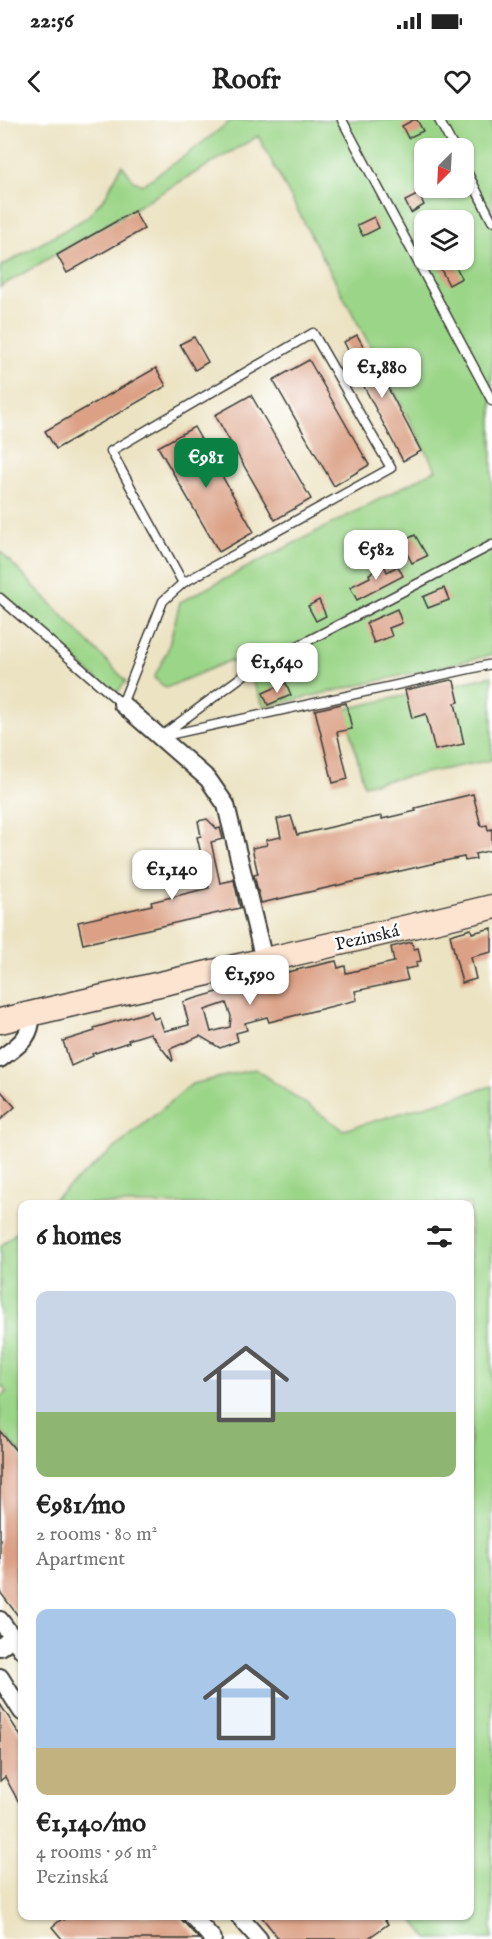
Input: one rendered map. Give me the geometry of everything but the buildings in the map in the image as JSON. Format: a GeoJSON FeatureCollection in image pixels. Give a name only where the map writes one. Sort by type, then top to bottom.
{"type":"FeatureCollection","features":[{"type":"Feature","properties":{"kind":"main road","name":"Pezinská"},"geometry":{"type":"LineString","coordinates":[[0,1021],[492,907]]}},
{"type":"Feature","properties":{"kind":"street"},"geometry":{"type":"LineString","coordinates":[[122,704],[208,779],[226,805],[264,960]]}},
{"type":"Feature","properties":{"kind":"street"},"geometry":{"type":"LineString","coordinates":[[0,1059],[30,1032],[31,1013]]}},
{"type":"Feature","properties":{"kind":"street"},"geometry":{"type":"LineString","coordinates":[[0,1620],[12,1645]]}},
{"type":"Feature","properties":{"kind":"street"},"geometry":{"type":"LineString","coordinates":[[0,1677],[18,1706]]}},
{"type":"Feature","properties":{"kind":"street"},"geometry":{"type":"LineString","coordinates":[[196,1920],[213,1939]]}},
{"type":"Feature","properties":{"kind":"street"},"geometry":{"type":"LineString","coordinates":[[242,1920],[259,1939]]}},
{"type":"Feature","properties":{"kind":"lane"},"geometry":{"type":"LineString","coordinates":[[342,120],[492,401]]}},
{"type":"Feature","properties":{"kind":"lane"},"geometry":{"type":"LineString","coordinates":[[439,120],[449,138]]}},
{"type":"Feature","properties":{"kind":"lane"},"geometry":{"type":"LineString","coordinates":[[474,186],[492,221]]}},
{"type":"Feature","properties":{"kind":"lane"},"geometry":{"type":"LineString","coordinates":[[0,598],[122,704],[163,601],[183,584],[391,468],[313,333],[111,451],[183,584]]}},
{"type":"Feature","properties":{"kind":"lane"},"geometry":{"type":"LineString","coordinates":[[159,738],[248,672],[492,546]]}},
{"type":"Feature","properties":{"kind":"lane"},"geometry":{"type":"LineString","coordinates":[[159,738],[492,664]]}},
{"type":"Feature","properties":{"kind":"green space"},"geometry":{"type":"Polygon","coordinates":[[[232,120],[492,120],[492,655],[264,707],[246,668],[238,672],[231,660],[166,688],[154,678],[168,649],[180,602],[436,470],[258,136],[0,287],[0,267],[86,218],[105,197],[122,165],[134,181],[142,185],[232,120]]]}},
{"type":"Feature","properties":{"kind":"green space"},"geometry":{"type":"Polygon","coordinates":[[[0,551],[126,681],[118,692],[108,689],[0,591],[0,551]]]}},
{"type":"Feature","properties":{"kind":"green space"},"geometry":{"type":"Polygon","coordinates":[[[492,676],[492,760],[364,785],[345,709],[492,676]]]}},
{"type":"Feature","properties":{"kind":"green space"},"geometry":{"type":"Polygon","coordinates":[[[255,1069],[344,1130],[492,1086],[492,1939],[428,1939],[413,1920],[474,1920],[474,1200],[53,1200],[192,1084],[255,1069]]]}},
{"type":"Feature","properties":{"kind":"green space"},"geometry":{"type":"Polygon","coordinates":[[[18,1231],[18,1450],[0,1429],[0,1398],[7,1392],[0,1384],[0,1247],[18,1231]]]}}]}
